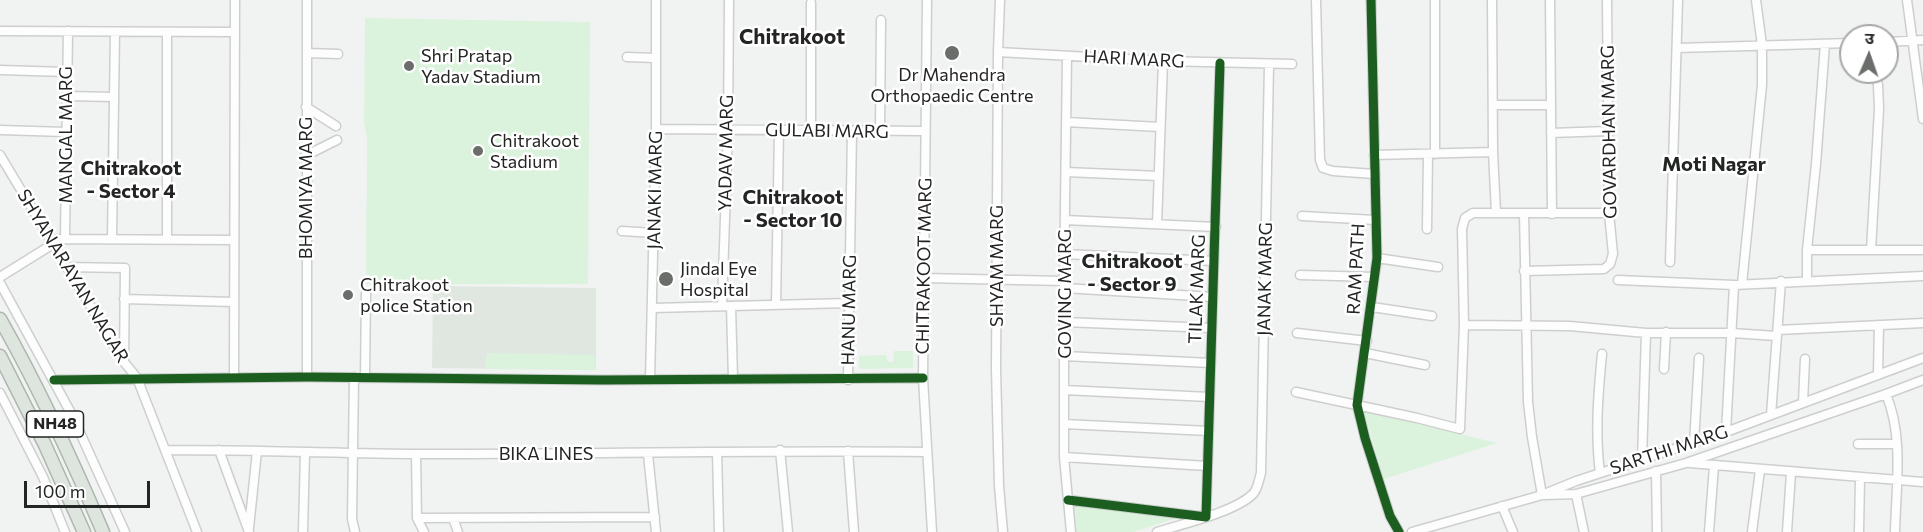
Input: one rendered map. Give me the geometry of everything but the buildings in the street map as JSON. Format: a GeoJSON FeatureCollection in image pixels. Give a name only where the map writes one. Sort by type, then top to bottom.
{"type":"FeatureCollection","features":[{"type":"Feature","properties":{"kind":"highway","name":"NH48"},"geometry":{"type":"LineString","coordinates":[[0,319],[63,440],[103,532]]}},
{"type":"Feature","properties":{"kind":"highway","name":"NH48"},"geometry":{"type":"LineString","coordinates":[[0,356],[45,445],[84,532]]}},
{"type":"Feature","properties":{"kind":"street"},"geometry":{"type":"LineString","coordinates":[[234,378],[235,0]]}},
{"type":"Feature","properties":{"kind":"street","name":"BHOMIYA MARG"},"geometry":{"type":"LineString","coordinates":[[307,0],[305,156],[307,377]]}},
{"type":"Feature","properties":{"kind":"street","name":"JANAKI MARG"},"geometry":{"type":"LineString","coordinates":[[650,380],[656,129],[656,0]]}},
{"type":"Feature","properties":{"kind":"street","name":"YADAV MARG"},"geometry":{"type":"LineString","coordinates":[[729,0],[727,306],[733,379]]}},
{"type":"Feature","properties":{"kind":"street","name":"CHITRAKOOT MARG"},"geometry":{"type":"LineString","coordinates":[[927,0],[922,378],[932,532]]}},
{"type":"Feature","properties":{"kind":"street","name":"SHYAM MARG"},"geometry":{"type":"LineString","coordinates":[[1000,0],[998,474],[1003,532]]}},
{"type":"Feature","properties":{"kind":"street"},"geometry":{"type":"LineString","coordinates":[[1316,0],[1320,160],[1323,168],[1332,171],[1374,174]]}},
{"type":"Feature","properties":{"kind":"street","name":"RAM PATH"},"geometry":{"type":"LineString","coordinates":[[1371,0],[1377,258],[1358,405],[1365,438],[1390,516],[1399,532]]}},
{"type":"Feature","properties":{"kind":"street"},"geometry":{"type":"LineString","coordinates":[[1427,229],[1432,154],[1435,0]]}},
{"type":"Feature","properties":{"kind":"street"},"geometry":{"type":"LineString","coordinates":[[1492,0],[1493,152],[1496,213]]}},
{"type":"Feature","properties":{"kind":"street"},"geometry":{"type":"LineString","coordinates":[[1550,0],[1552,214]]}},
{"type":"Feature","properties":{"kind":"street","name":"GOVARDHAN MARG"},"geometry":{"type":"LineString","coordinates":[[1524,271],[1604,269],[1610,264],[1612,254],[1609,213],[1607,0]]}},
{"type":"Feature","properties":{"kind":"street"},"geometry":{"type":"LineString","coordinates":[[1670,262],[1678,0]]}},
{"type":"Feature","properties":{"kind":"street"},"geometry":{"type":"LineString","coordinates":[[1732,447],[1728,431],[1732,333],[1762,85],[1762,45],[1756,0]]}},
{"type":"Feature","properties":{"kind":"street"},"geometry":{"type":"LineString","coordinates":[[1907,0],[1923,119]]}},
{"type":"Feature","properties":{"kind":"street"},"geometry":{"type":"LineString","coordinates":[[811,3],[811,131]]}},
{"type":"Feature","properties":{"kind":"street"},"geometry":{"type":"LineString","coordinates":[[880,132],[881,20]]}},
{"type":"Feature","properties":{"kind":"street"},"geometry":{"type":"LineString","coordinates":[[0,31],[235,32]]}},
{"type":"Feature","properties":{"kind":"street","name":"MANGAL MARG"},"geometry":{"type":"LineString","coordinates":[[65,238],[68,31]]}},
{"type":"Feature","properties":{"kind":"street"},"geometry":{"type":"LineString","coordinates":[[112,238],[115,32]]}},
{"type":"Feature","properties":{"kind":"street"},"geometry":{"type":"LineString","coordinates":[[167,32],[167,239]]}},
{"type":"Feature","properties":{"kind":"street"},"geometry":{"type":"LineString","coordinates":[[1899,42],[1923,40]]}},
{"type":"Feature","properties":{"kind":"street"},"geometry":{"type":"LineString","coordinates":[[1677,48],[1839,43]]}},
{"type":"Feature","properties":{"kind":"street"},"geometry":{"type":"LineString","coordinates":[[1807,280],[1825,44]]}},
{"type":"Feature","properties":{"kind":"street"},"geometry":{"type":"LineString","coordinates":[[307,52],[338,54]]}},
{"type":"Feature","properties":{"kind":"street","name":"HARI MARG"},"geometry":{"type":"LineString","coordinates":[[998,52],[1162,61],[1292,64]]}},
{"type":"Feature","properties":{"kind":"street","name":"GOVING MARG"},"geometry":{"type":"LineString","coordinates":[[1067,56],[1064,458],[1071,532]]}},
{"type":"Feature","properties":{"kind":"street"},"geometry":{"type":"LineString","coordinates":[[627,57],[655,58]]}},
{"type":"Feature","properties":{"kind":"street"},"geometry":{"type":"LineString","coordinates":[[1157,224],[1162,61]]}},
{"type":"Feature","properties":{"kind":"street","name":"TILAK MARG"},"geometry":{"type":"LineString","coordinates":[[1206,517],[1220,63]]}},
{"type":"Feature","properties":{"kind":"street","name":"JANAK MARG"},"geometry":{"type":"LineString","coordinates":[[1206,517],[1242,503],[1255,493],[1261,472],[1269,64]]}},
{"type":"Feature","properties":{"kind":"street"},"geometry":{"type":"LineString","coordinates":[[0,70],[66,72]]}},
{"type":"Feature","properties":{"kind":"street"},"geometry":{"type":"LineString","coordinates":[[1871,250],[1879,109],[1878,84]]}},
{"type":"Feature","properties":{"kind":"street"},"geometry":{"type":"LineString","coordinates":[[66,96],[114,97]]}},
{"type":"Feature","properties":{"kind":"street"},"geometry":{"type":"LineString","coordinates":[[1493,105],[1551,105]]}},
{"type":"Feature","properties":{"kind":"street"},"geometry":{"type":"LineString","coordinates":[[306,107],[336,126]]}},
{"type":"Feature","properties":{"kind":"street"},"geometry":{"type":"LineString","coordinates":[[1066,122],[1160,127]]}},
{"type":"Feature","properties":{"kind":"street","name":"GULABI MARG"},"geometry":{"type":"LineString","coordinates":[[656,129],[925,131]]}},
{"type":"Feature","properties":{"kind":"street"},"geometry":{"type":"LineString","coordinates":[[0,130],[65,132]]}},
{"type":"Feature","properties":{"kind":"street"},"geometry":{"type":"LineString","coordinates":[[776,305],[779,130]]}},
{"type":"Feature","properties":{"kind":"street","name":"HANU MARG"},"geometry":{"type":"LineString","coordinates":[[848,380],[852,131]]}},
{"type":"Feature","properties":{"kind":"street"},"geometry":{"type":"LineString","coordinates":[[1551,133],[1608,131]]}},
{"type":"Feature","properties":{"kind":"street"},"geometry":{"type":"LineString","coordinates":[[305,156],[337,140]]}},
{"type":"Feature","properties":{"kind":"street"},"geometry":{"type":"LineString","coordinates":[[1374,155],[1493,152]]}},
{"type":"Feature","properties":{"kind":"street","name":"SHYANARAYAN NAGAR"},"geometry":{"type":"LineString","coordinates":[[0,154],[123,363],[137,378],[197,532]]}},
{"type":"Feature","properties":{"kind":"street"},"geometry":{"type":"LineString","coordinates":[[1066,172],[1159,176]]}},
{"type":"Feature","properties":{"kind":"street"},"geometry":{"type":"LineString","coordinates":[[1296,392],[1460,429],[1464,325],[1462,229],[1465,218],[1473,213],[1609,213]]}},
{"type":"Feature","properties":{"kind":"street"},"geometry":{"type":"LineString","coordinates":[[1524,214],[1525,326],[1532,436],[1542,495],[1576,494],[1686,463],[1923,380]]}},
{"type":"Feature","properties":{"kind":"street"},"geometry":{"type":"LineString","coordinates":[[1302,216],[1375,220]]}},
{"type":"Feature","properties":{"kind":"street"},"geometry":{"type":"LineString","coordinates":[[1065,220],[1216,227]]}},
{"type":"Feature","properties":{"kind":"street"},"geometry":{"type":"LineString","coordinates":[[622,231],[654,233]]}},
{"type":"Feature","properties":{"kind":"street"},"geometry":{"type":"LineString","coordinates":[[0,277],[51,241],[65,238],[233,240]]}},
{"type":"Feature","properties":{"kind":"street"},"geometry":{"type":"LineString","coordinates":[[1808,250],[1923,250]]}},
{"type":"Feature","properties":{"kind":"street"},"geometry":{"type":"LineString","coordinates":[[1065,254],[1214,261]]}},
{"type":"Feature","properties":{"kind":"street"},"geometry":{"type":"LineString","coordinates":[[1377,258],[1438,267]]}},
{"type":"Feature","properties":{"kind":"street"},"geometry":{"type":"LineString","coordinates":[[66,267],[125,268],[123,363]]}},
{"type":"Feature","properties":{"kind":"street"},"geometry":{"type":"LineString","coordinates":[[1300,275],[1374,277]]}},
{"type":"Feature","properties":{"kind":"street"},"geometry":{"type":"LineString","coordinates":[[1618,280],[1737,287],[1781,281],[1923,276]]}},
{"type":"Feature","properties":{"kind":"street"},"geometry":{"type":"LineString","coordinates":[[923,278],[1064,284],[1213,297]]}},
{"type":"Feature","properties":{"kind":"street"},"geometry":{"type":"LineString","coordinates":[[1771,415],[1781,281]]}},
{"type":"Feature","properties":{"kind":"street"},"geometry":{"type":"LineString","coordinates":[[0,283],[89,449],[125,532]]}},
{"type":"Feature","properties":{"kind":"street"},"geometry":{"type":"LineString","coordinates":[[364,377],[366,293]]}},
{"type":"Feature","properties":{"kind":"street"},"geometry":{"type":"LineString","coordinates":[[124,299],[233,302]]}},
{"type":"Feature","properties":{"kind":"street"},"geometry":{"type":"LineString","coordinates":[[653,308],[849,303]]}},
{"type":"Feature","properties":{"kind":"street"},"geometry":{"type":"LineString","coordinates":[[1372,307],[1432,316]]}},
{"type":"Feature","properties":{"kind":"street"},"geometry":{"type":"LineString","coordinates":[[1065,322],[1212,328]]}},
{"type":"Feature","properties":{"kind":"street"},"geometry":{"type":"LineString","coordinates":[[1464,325],[1570,326],[1646,333],[1777,333],[1923,323]]}},
{"type":"Feature","properties":{"kind":"street"},"geometry":{"type":"LineString","coordinates":[[1878,374],[1879,325]]}},
{"type":"Feature","properties":{"kind":"street"},"geometry":{"type":"LineString","coordinates":[[1664,369],[1666,332]]}},
{"type":"Feature","properties":{"kind":"street"},"geometry":{"type":"LineString","coordinates":[[1297,333],[1367,341]]}},
{"type":"Feature","properties":{"kind":"street"},"geometry":{"type":"LineString","coordinates":[[1642,459],[1646,333]]}},
{"type":"Feature","properties":{"kind":"street"},"geometry":{"type":"LineString","coordinates":[[1365,353],[1425,365]]}},
{"type":"Feature","properties":{"kind":"street"},"geometry":{"type":"LineString","coordinates":[[1600,473],[1596,446],[1602,354]]}},
{"type":"Feature","properties":{"kind":"street"},"geometry":{"type":"LineString","coordinates":[[1064,356],[1211,363]]}},
{"type":"Feature","properties":{"kind":"street"},"geometry":{"type":"LineString","coordinates":[[1694,443],[1699,358]]}},
{"type":"Feature","properties":{"kind":"street","name":"SARTHI MARG"},"geometry":{"type":"LineString","coordinates":[[1412,532],[1432,530],[1542,495],[1563,485],[1728,431],[1923,358]]}},
{"type":"Feature","properties":{"kind":"street"},"geometry":{"type":"LineString","coordinates":[[1803,402],[1805,359]]}},
{"type":"Feature","properties":{"kind":"street"},"geometry":{"type":"LineString","coordinates":[[54,380],[307,377],[650,380],[922,378]]}},
{"type":"Feature","properties":{"kind":"street"},"geometry":{"type":"LineString","coordinates":[[354,377],[352,519],[355,532]]}},
{"type":"Feature","properties":{"kind":"street"},"geometry":{"type":"LineString","coordinates":[[1065,390],[1209,397]]}},
{"type":"Feature","properties":{"kind":"street"},"geometry":{"type":"LineString","coordinates":[[0,393],[4,408],[43,477],[65,532]]}},
{"type":"Feature","properties":{"kind":"street"},"geometry":{"type":"LineString","coordinates":[[1886,394],[1893,412],[1897,444],[1895,532]]}},
{"type":"Feature","properties":{"kind":"street"},"geometry":{"type":"LineString","coordinates":[[1064,424],[1209,431]]}},
{"type":"Feature","properties":{"kind":"street"},"geometry":{"type":"LineString","coordinates":[[1858,444],[1897,444]]}},
{"type":"Feature","properties":{"kind":"street","name":"BIKA LINES"},"geometry":{"type":"LineString","coordinates":[[166,450],[416,454],[648,454],[780,450],[926,452]]}},
{"type":"Feature","properties":{"kind":"street"},"geometry":{"type":"LineString","coordinates":[[219,450],[249,532]]}},
{"type":"Feature","properties":{"kind":"street"},"geometry":{"type":"LineString","coordinates":[[780,450],[788,532]]}},
{"type":"Feature","properties":{"kind":"street"},"geometry":{"type":"LineString","coordinates":[[249,532],[256,451]]}},
{"type":"Feature","properties":{"kind":"street"},"geometry":{"type":"LineString","coordinates":[[848,451],[854,532]]}},
{"type":"Feature","properties":{"kind":"street"},"geometry":{"type":"LineString","coordinates":[[303,532],[305,452]]}},
{"type":"Feature","properties":{"kind":"street"},"geometry":{"type":"LineString","coordinates":[[717,452],[719,532]]}},
{"type":"Feature","properties":{"kind":"street"},"geometry":{"type":"LineString","coordinates":[[416,454],[417,518],[424,532]]}},
{"type":"Feature","properties":{"kind":"street"},"geometry":{"type":"LineString","coordinates":[[648,454],[656,532]]}},
{"type":"Feature","properties":{"kind":"street"},"geometry":{"type":"LineString","coordinates":[[1064,458],[1207,466]]}},
{"type":"Feature","properties":{"kind":"street"},"geometry":{"type":"LineString","coordinates":[[1686,463],[1923,482]]}},
{"type":"Feature","properties":{"kind":"street"},"geometry":{"type":"LineString","coordinates":[[1709,532],[1714,466]]}},
{"type":"Feature","properties":{"kind":"street"},"geometry":{"type":"LineString","coordinates":[[1752,532],[1760,470]]}},
{"type":"Feature","properties":{"kind":"street"},"geometry":{"type":"LineString","coordinates":[[1656,471],[1657,532]]}},
{"type":"Feature","properties":{"kind":"street"},"geometry":{"type":"LineString","coordinates":[[1787,532],[1791,473]]}},
{"type":"Feature","properties":{"kind":"street"},"geometry":{"type":"LineString","coordinates":[[1859,532],[1860,478]]}},
{"type":"Feature","properties":{"kind":"street"},"geometry":{"type":"LineString","coordinates":[[1576,494],[1584,532]]}},
{"type":"Feature","properties":{"kind":"street"},"geometry":{"type":"LineString","coordinates":[[1068,500],[1206,517]]}},
{"type":"Feature","properties":{"kind":"street"},"geometry":{"type":"LineString","coordinates":[[1502,506],[1513,532]]}},
{"type":"Feature","properties":{"kind":"street"},"geometry":{"type":"LineString","coordinates":[[417,518],[655,517]]}},
{"type":"Feature","properties":{"kind":"street"},"geometry":{"type":"LineString","coordinates":[[1157,532],[1206,517]]}},
{"type":"Feature","properties":{"kind":"street"},"geometry":{"type":"LineString","coordinates":[[453,518],[458,532]]}},
{"type":"Feature","properties":{"kind":"shaded area"},"geometry":{"type":"Polygon","coordinates":[[[433,286],[596,288],[596,370],[432,368],[433,286]]]}},
{"type":"Feature","properties":{"kind":"green space","name":"Chitrakoot Stadium"},"geometry":{"type":"Polygon","coordinates":[[[365,18],[590,22],[588,284],[366,284],[365,18]]]}},
{"type":"Feature","properties":{"kind":"green space"},"geometry":{"type":"Polygon","coordinates":[[[894,351],[913,351],[913,368],[859,369],[859,356],[886,355],[888,362],[893,362],[894,351]]]}},
{"type":"Feature","properties":{"kind":"green space"},"geometry":{"type":"Polygon","coordinates":[[[487,353],[595,355],[596,370],[485,369],[487,353]]]}},
{"type":"Feature","properties":{"kind":"green space"},"geometry":{"type":"Polygon","coordinates":[[[1364,411],[1497,443],[1384,479],[1364,411]]]}},
{"type":"Feature","properties":{"kind":"green space"},"geometry":{"type":"Polygon","coordinates":[[[1073,504],[1195,512],[1133,532],[1075,532],[1073,504]]]}},
{"type":"Feature","properties":{"kind":"cycle path"},"geometry":{"type":"LineString","coordinates":[[1371,0],[1377,258],[1357,405],[1390,516],[1399,532]]}},
{"type":"Feature","properties":{"kind":"cycle path"},"geometry":{"type":"LineString","coordinates":[[1068,500],[1206,517],[1220,63]]}},
{"type":"Feature","properties":{"kind":"cycle path"},"geometry":{"type":"LineString","coordinates":[[54,380],[307,377],[602,380],[923,378]]}},
{"type":"Feature","properties":{"kind":"place","name":"Dr Mahendra Orthopaedic Centre"},"geometry":{"type":"Point","coordinates":[952,53]}},
{"type":"Feature","properties":{"kind":"place","name":"Shri Pratap Yadav Stadium"},"geometry":{"type":"Point","coordinates":[409,66]}},
{"type":"Feature","properties":{"kind":"place","name":"Chitrakoot Stadium"},"geometry":{"type":"Point","coordinates":[478,151]}},
{"type":"Feature","properties":{"kind":"place","name":"Jindal Eye Hospital"},"geometry":{"type":"Point","coordinates":[666,279]}},
{"type":"Feature","properties":{"kind":"place","name":"Chitrakoot police Station"},"geometry":{"type":"Point","coordinates":[348,295]}},
{"type":"Feature","properties":{"kind":"district","name":"Chitrakoot"},"geometry":{"type":"Point","coordinates":[792,37]}},
{"type":"Feature","properties":{"kind":"district","name":"Moti Nagar"},"geometry":{"type":"Point","coordinates":[1714,164]}},
{"type":"Feature","properties":{"kind":"district","name":"Chitrakoot - Sector 4"},"geometry":{"type":"Point","coordinates":[131,180]}},
{"type":"Feature","properties":{"kind":"district","name":"Chitrakoot - Sector 10"},"geometry":{"type":"Point","coordinates":[793,208]}},
{"type":"Feature","properties":{"kind":"district","name":"Chitrakoot - Sector 9"},"geometry":{"type":"Point","coordinates":[1132,272]}}]}
